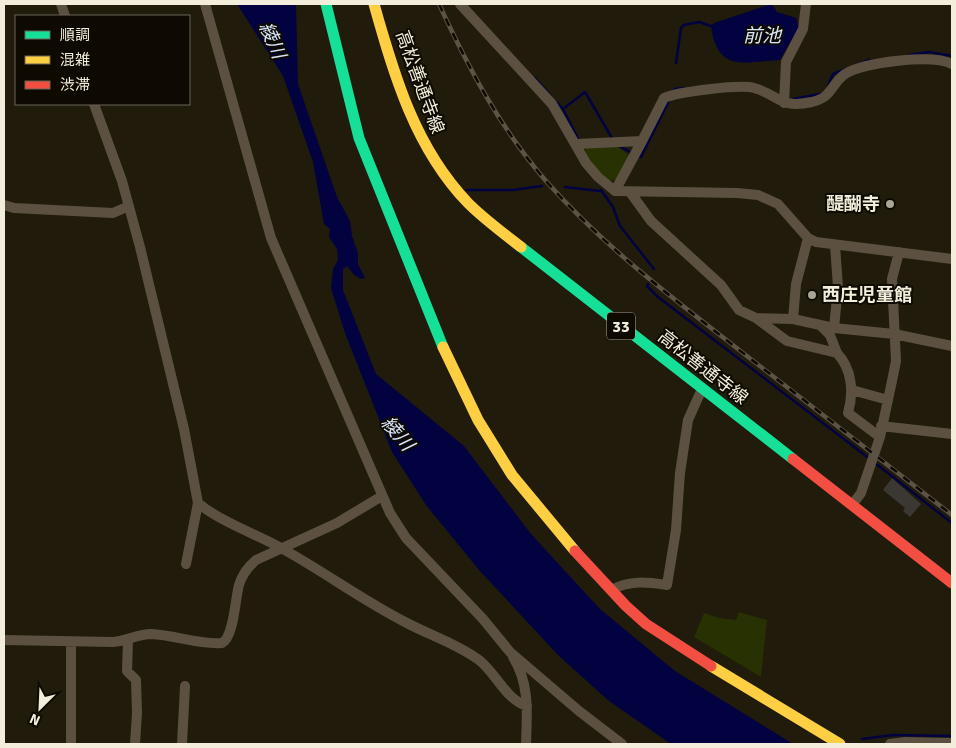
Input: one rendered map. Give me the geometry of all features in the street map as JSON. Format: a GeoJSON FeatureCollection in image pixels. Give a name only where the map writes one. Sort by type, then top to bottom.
{"type":"FeatureCollection","features":[{"type":"Feature","properties":{"kind":"street"},"geometry":{"type":"LineString","coordinates":[[205,4],[271,238],[382,496],[406,538],[483,619],[510,652],[536,672],[579,711],[622,744]]}},
{"type":"Feature","properties":{"kind":"street"},"geometry":{"type":"LineString","coordinates":[[326,4],[359,138],[373,177],[449,360],[478,420],[512,475],[584,562],[646,624],[840,744]]}},
{"type":"Feature","properties":{"kind":"street","name":"高松善通寺線"},"geometry":{"type":"LineString","coordinates":[[374,4],[413,124],[429,153],[455,189],[478,213],[952,583]]}},
{"type":"Feature","properties":{"kind":"street"},"geometry":{"type":"LineString","coordinates":[[460,4],[479,28],[512,59],[552,104],[598,177],[615,191],[758,195],[778,204],[808,238],[835,245],[952,259]]}},
{"type":"Feature","properties":{"kind":"street"},"geometry":{"type":"LineString","coordinates":[[785,99],[784,75],[786,62],[803,29],[806,4]]}},
{"type":"Feature","properties":{"kind":"street"},"geometry":{"type":"LineString","coordinates":[[615,191],[664,98],[673,94],[754,88],[785,99],[792,104],[822,99],[831,93],[837,81],[847,73],[869,65],[926,58],[945,60],[952,64]]}},
{"type":"Feature","properties":{"kind":"street"},"geometry":{"type":"LineString","coordinates":[[94,105],[129,206],[177,395],[198,503],[186,564]]}},
{"type":"Feature","properties":{"kind":"street"},"geometry":{"type":"LineString","coordinates":[[576,144],[642,141]]}},
{"type":"Feature","properties":{"kind":"street"},"geometry":{"type":"LineString","coordinates":[[630,192],[651,221],[721,285],[739,310],[756,318],[787,341],[836,354]]}},
{"type":"Feature","properties":{"kind":"street"},"geometry":{"type":"LineString","coordinates":[[4,205],[14,208],[113,213],[129,206]]}},
{"type":"Feature","properties":{"kind":"street"},"geometry":{"type":"LineString","coordinates":[[793,319],[796,284],[808,238]]}},
{"type":"Feature","properties":{"kind":"street"},"geometry":{"type":"LineString","coordinates":[[834,328],[838,287],[835,245]]}},
{"type":"Feature","properties":{"kind":"street"},"geometry":{"type":"LineString","coordinates":[[852,505],[861,493],[872,460],[896,361],[892,279],[899,252]]}},
{"type":"Feature","properties":{"kind":"street"},"geometry":{"type":"LineString","coordinates":[[756,318],[793,319],[834,328],[894,334],[952,346]]}},
{"type":"Feature","properties":{"kind":"street"},"geometry":{"type":"LineString","coordinates":[[820,325],[830,335],[836,354],[848,370],[852,390],[848,413],[880,432],[952,434]]}},
{"type":"Feature","properties":{"kind":"street"},"geometry":{"type":"LineString","coordinates":[[611,590],[621,585],[639,581],[667,585],[676,530],[680,473],[688,420],[702,389]]}},
{"type":"Feature","properties":{"kind":"street"},"geometry":{"type":"LineString","coordinates":[[852,390],[888,400]]}},
{"type":"Feature","properties":{"kind":"street"},"geometry":{"type":"LineString","coordinates":[[4,640],[113,642],[128,640],[140,635],[154,634],[214,644],[226,641],[230,636],[234,602],[242,576],[256,560],[337,523],[382,496]]}},
{"type":"Feature","properties":{"kind":"street"},"geometry":{"type":"LineString","coordinates":[[198,503],[208,512],[281,548],[379,608],[438,636],[480,660],[511,695],[527,706]]}},
{"type":"Feature","properties":{"kind":"street"},"geometry":{"type":"LineString","coordinates":[[128,640],[127,671],[136,680],[138,713],[135,744]]}},
{"type":"Feature","properties":{"kind":"street"},"geometry":{"type":"LineString","coordinates":[[71,642],[71,744]]}},
{"type":"Feature","properties":{"kind":"street"},"geometry":{"type":"LineString","coordinates":[[510,652],[524,681],[527,706],[526,744]]}},
{"type":"Feature","properties":{"kind":"street"},"geometry":{"type":"LineString","coordinates":[[182,744],[185,686]]}},
{"type":"Feature","properties":{"kind":"street"},"geometry":{"type":"LineString","coordinates":[[890,744],[905,742],[952,743]]}},
{"type":"Feature","properties":{"kind":"green space"},"geometry":{"type":"Polygon","coordinates":[[[614,144],[630,156],[618,179],[610,181],[590,164],[584,147],[614,144]]]}},
{"type":"Feature","properties":{"kind":"green space"},"geometry":{"type":"Polygon","coordinates":[[[739,612],[767,620],[761,677],[694,637],[704,613],[719,618],[736,620],[739,612]]]}},
{"type":"Feature","properties":{"kind":"water","name":"綾川"},"geometry":{"type":"Polygon","coordinates":[[[237,4],[296,4],[298,84],[337,197],[350,221],[352,236],[358,253],[358,264],[365,278],[361,279],[354,275],[347,266],[343,269],[343,290],[376,374],[464,446],[531,534],[600,609],[675,671],[793,744],[671,744],[609,701],[559,656],[479,570],[426,505],[392,452],[345,333],[331,288],[333,269],[338,260],[337,249],[329,237],[330,229],[324,224],[313,162],[283,76],[237,4]]]}},
{"type":"Feature","properties":{"kind":"water","name":"前池"},"geometry":{"type":"Polygon","coordinates":[[[772,4],[777,12],[796,18],[799,27],[780,60],[744,63],[726,58],[714,42],[711,27],[714,23],[772,4]]]}},
{"type":"Feature","properties":{"kind":"building"},"geometry":{"type":"Polygon","coordinates":[[[892,478],[921,504],[910,517],[903,511],[905,508],[883,490],[892,478]]]}},
{"type":"Feature","properties":{"kind":"waterway"},"geometry":{"type":"LineString","coordinates":[[676,63],[681,28],[684,25],[699,22],[714,27]]}},
{"type":"Feature","properties":{"kind":"waterway"},"geometry":{"type":"LineString","coordinates":[[909,55],[929,52],[952,56]]}},
{"type":"Feature","properties":{"kind":"waterway"},"geometry":{"type":"LineString","coordinates":[[828,86],[833,74],[869,60]]}},
{"type":"Feature","properties":{"kind":"waterway"},"geometry":{"type":"LineString","coordinates":[[535,78],[550,95]]}},
{"type":"Feature","properties":{"kind":"waterway"},"geometry":{"type":"LineString","coordinates":[[674,91],[675,89],[684,88]]}},
{"type":"Feature","properties":{"kind":"waterway"},"geometry":{"type":"LineString","coordinates":[[563,109],[585,92],[612,138]]}},
{"type":"Feature","properties":{"kind":"waterway"},"geometry":{"type":"LineString","coordinates":[[793,99],[820,94]]}},
{"type":"Feature","properties":{"kind":"waterway"},"geometry":{"type":"LineString","coordinates":[[637,155],[641,157],[670,99]]}},
{"type":"Feature","properties":{"kind":"waterway"},"geometry":{"type":"LineString","coordinates":[[555,101],[563,109],[578,139]]}},
{"type":"Feature","properties":{"kind":"waterway"},"geometry":{"type":"LineString","coordinates":[[619,146],[632,153]]}},
{"type":"Feature","properties":{"kind":"waterway"},"geometry":{"type":"LineString","coordinates":[[467,190],[513,190],[542,186]]}},
{"type":"Feature","properties":{"kind":"waterway"},"geometry":{"type":"LineString","coordinates":[[565,187],[600,191]]}},
{"type":"Feature","properties":{"kind":"waterway"},"geometry":{"type":"LineString","coordinates":[[601,190],[613,207],[620,226],[654,269]]}},
{"type":"Feature","properties":{"kind":"waterway"},"geometry":{"type":"LineString","coordinates":[[648,284],[647,286],[658,297],[870,459]]}},
{"type":"Feature","properties":{"kind":"waterway"},"geometry":{"type":"LineString","coordinates":[[875,463],[952,523]]}},
{"type":"Feature","properties":{"kind":"waterway"},"geometry":{"type":"LineString","coordinates":[[862,739],[893,735],[952,736]]}},
{"type":"Feature","properties":{"kind":"railway"},"geometry":{"type":"LineString","coordinates":[[439,4],[473,74],[514,140],[529,161],[568,205],[640,272],[952,515]]}},
{"type":"Feature","properties":{"kind":"traffic: fast"},"geometry":{"type":"LineString","coordinates":[[326,4],[359,138],[443,347]]}},
{"type":"Feature","properties":{"kind":"traffic: fast"},"geometry":{"type":"LineString","coordinates":[[521,247],[793,459]]}},
{"type":"Feature","properties":{"kind":"traffic: slow"},"geometry":{"type":"LineString","coordinates":[[374,4],[409,110],[420,135],[434,159],[468,203],[521,247]]}},
{"type":"Feature","properties":{"kind":"traffic: slow"},"geometry":{"type":"LineString","coordinates":[[443,347],[478,420],[512,475],[575,551]]}},
{"type":"Feature","properties":{"kind":"traffic: slow"},"geometry":{"type":"LineString","coordinates":[[711,666],[840,744]]}},
{"type":"Feature","properties":{"kind":"traffic: jam"},"geometry":{"type":"LineString","coordinates":[[793,459],[952,583]]}},
{"type":"Feature","properties":{"kind":"traffic: jam"},"geometry":{"type":"LineString","coordinates":[[575,551],[626,606],[646,624],[711,666]]}},
{"type":"Feature","properties":{"kind":"place","name":"醍醐寺"},"geometry":{"type":"Point","coordinates":[890,204]}},
{"type":"Feature","properties":{"kind":"place","name":"西庄児童館"},"geometry":{"type":"Point","coordinates":[812,295]}}]}
